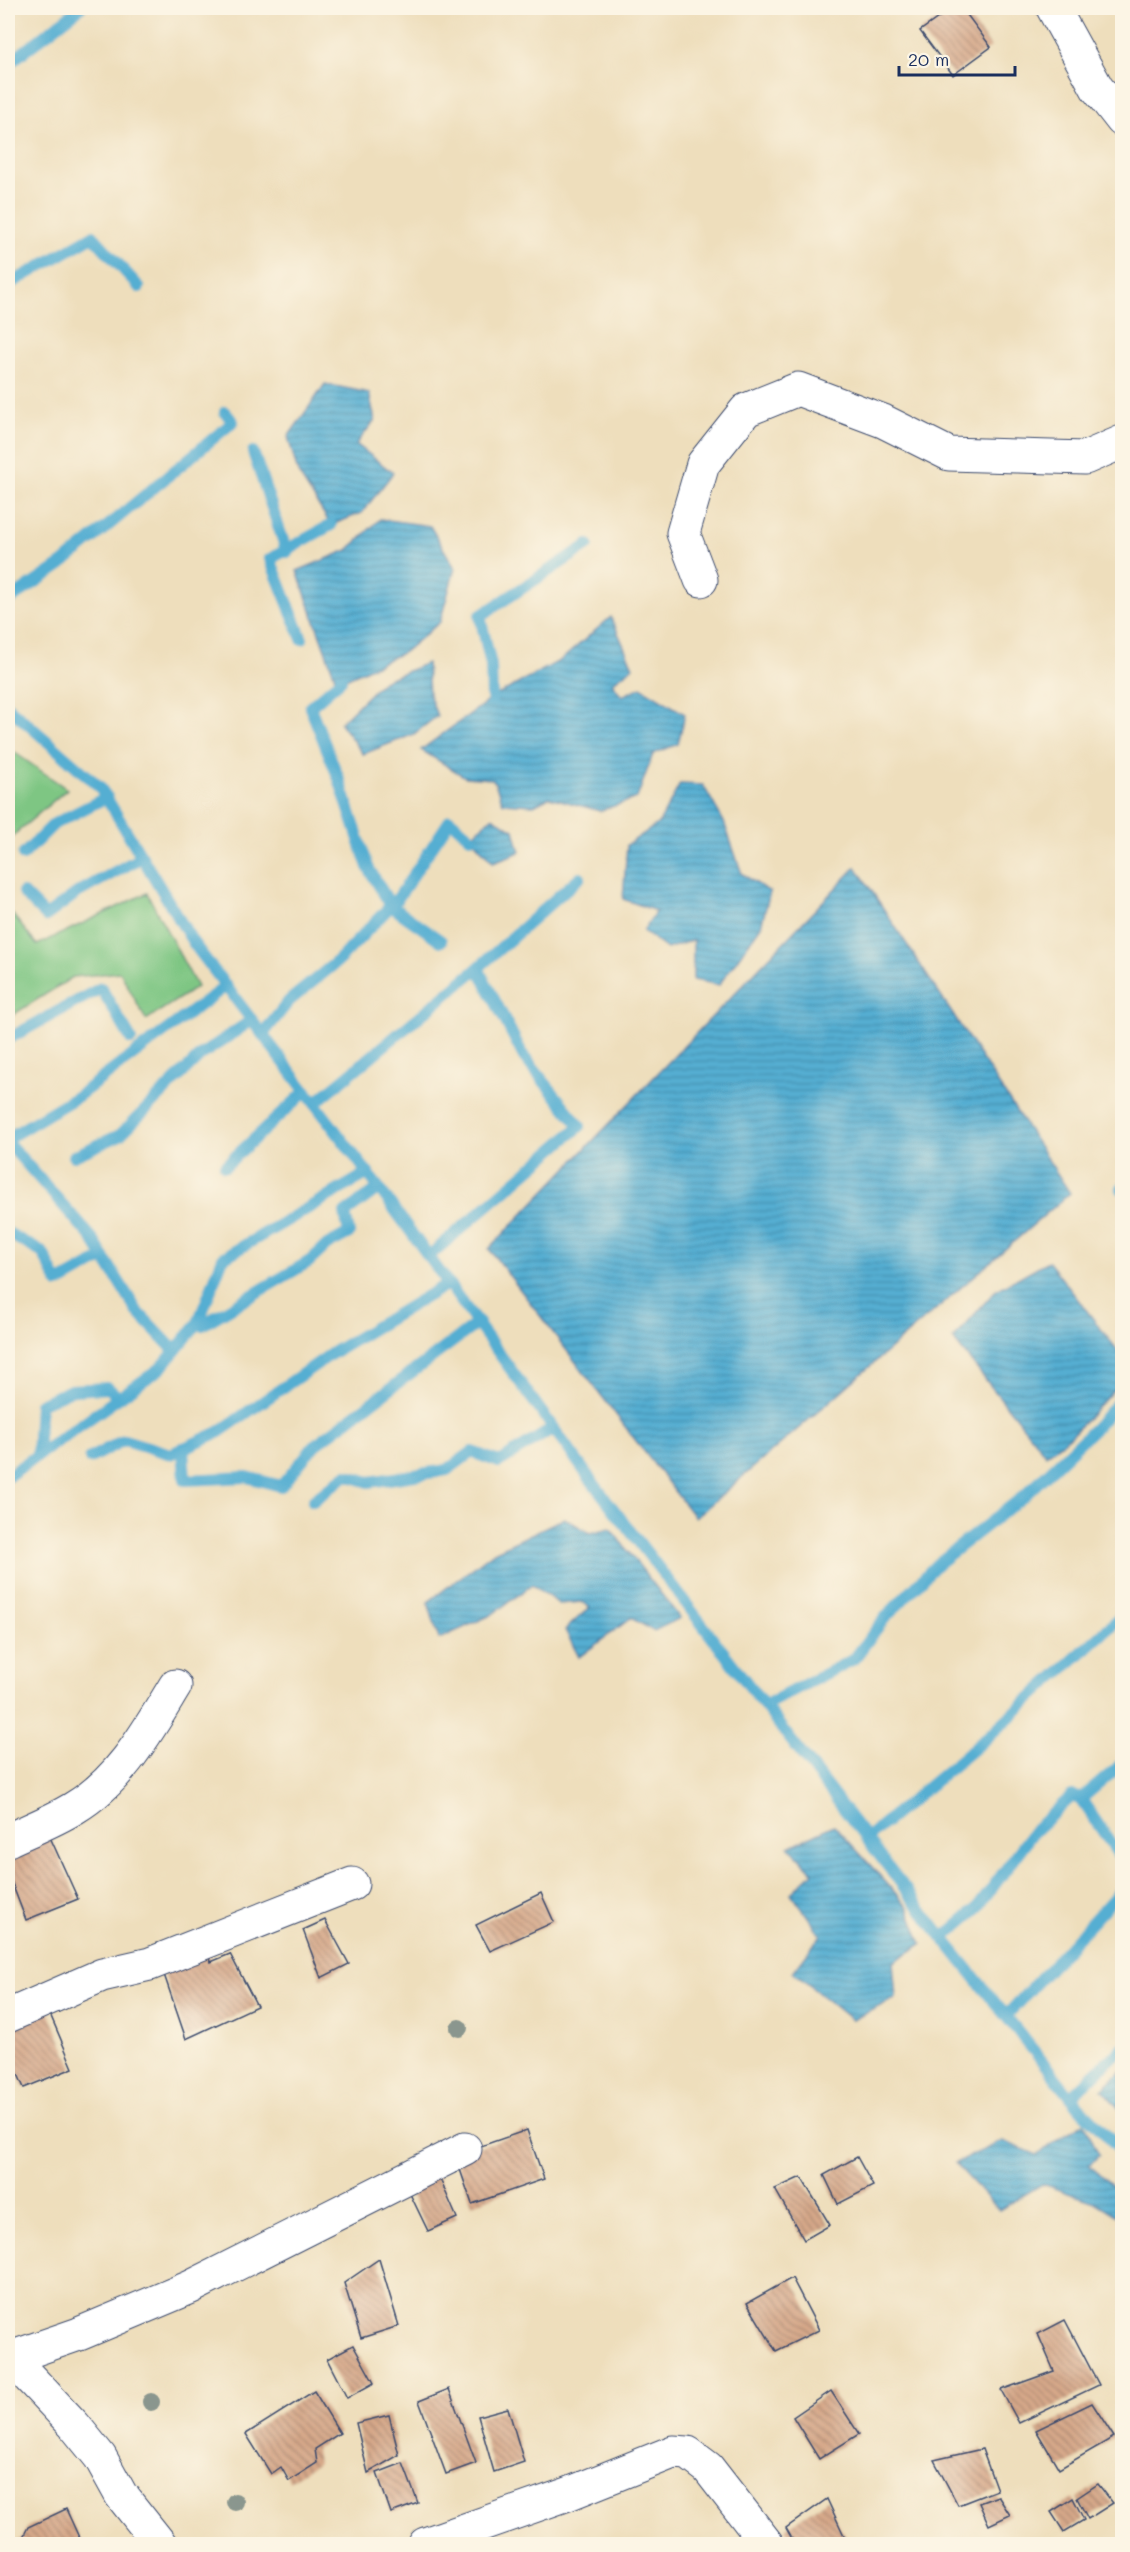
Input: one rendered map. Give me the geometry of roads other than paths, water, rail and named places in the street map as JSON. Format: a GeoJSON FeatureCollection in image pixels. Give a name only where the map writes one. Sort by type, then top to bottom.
{"type":"FeatureCollection","features":[{"type":"Feature","properties":{"kind":"street"},"geometry":{"type":"LineString","coordinates":[[1053,8],[1097,88],[1122,120]]}},
{"type":"Feature","properties":{"kind":"street"},"geometry":{"type":"LineString","coordinates":[[701,580],[683,533],[703,464],[746,410],[798,389],[883,421],[949,454],[1085,458],[1122,442]]}},
{"type":"Feature","properties":{"kind":"street"},"geometry":{"type":"LineString","coordinates":[[8,1840],[73,1809],[97,1792],[134,1752],[176,1686]]}},
{"type":"Feature","properties":{"kind":"street"},"geometry":{"type":"LineString","coordinates":[[8,2016],[102,1975],[150,1964],[352,1884]]}},
{"type":"Feature","properties":{"kind":"street"},"geometry":{"type":"LineString","coordinates":[[160,2544],[121,2495],[94,2449],[9,2357],[79,2334],[191,2287],[465,2149]]}},
{"type":"Feature","properties":{"kind":"street"},"geometry":{"type":"LineString","coordinates":[[425,2544],[568,2494],[673,2452],[688,2453],[708,2468],[767,2544]]}},
{"type":"Feature","properties":{"kind":"water"},"geometry":{"type":"Polygon","coordinates":[[[325,384],[369,393],[375,420],[356,444],[393,473],[362,513],[331,525],[298,473],[288,437],[325,384]]]}},
{"type":"Feature","properties":{"kind":"water"},"geometry":{"type":"Polygon","coordinates":[[[380,519],[430,526],[455,568],[440,622],[404,652],[337,683],[297,571],[348,550],[380,519]]]}},
{"type":"Feature","properties":{"kind":"water"},"geometry":{"type":"Polygon","coordinates":[[[611,617],[633,667],[612,683],[622,696],[641,687],[685,714],[678,744],[653,754],[637,798],[600,811],[549,797],[534,805],[503,803],[493,779],[465,777],[421,750],[492,698],[561,660],[611,617]]]}},
{"type":"Feature","properties":{"kind":"water"},"geometry":{"type":"Polygon","coordinates":[[[427,663],[429,694],[437,716],[414,734],[363,754],[340,723],[383,681],[427,663]]]}},
{"type":"Feature","properties":{"kind":"water"},"geometry":{"type":"Polygon","coordinates":[[[680,784],[703,785],[724,822],[742,874],[770,892],[761,926],[719,985],[693,980],[693,940],[667,949],[643,931],[656,911],[623,899],[627,845],[659,823],[680,784]]]}},
{"type":"Feature","properties":{"kind":"water"},"geometry":{"type":"Polygon","coordinates":[[[492,817],[514,830],[520,852],[493,862],[470,837],[492,817]]]}},
{"type":"Feature","properties":{"kind":"water"},"geometry":{"type":"Polygon","coordinates":[[[856,867],[1070,1193],[695,1518],[489,1249],[856,867]]]}},
{"type":"Feature","properties":{"kind":"water"},"geometry":{"type":"Polygon","coordinates":[[[1048,1261],[1122,1356],[1122,1381],[1072,1435],[1046,1455],[953,1339],[995,1291],[1048,1261]]]}},
{"type":"Feature","properties":{"kind":"water"},"geometry":{"type":"Polygon","coordinates":[[[564,1518],[590,1533],[610,1528],[680,1618],[654,1631],[631,1618],[579,1657],[565,1630],[590,1607],[582,1602],[559,1604],[532,1585],[491,1615],[439,1639],[428,1602],[494,1552],[564,1518]]]}},
{"type":"Feature","properties":{"kind":"water"},"geometry":{"type":"Polygon","coordinates":[[[834,1825],[908,1907],[922,1944],[893,1962],[896,1998],[852,2020],[793,1972],[821,1935],[791,1893],[813,1872],[789,1847],[834,1825]]]}},
{"type":"Feature","properties":{"kind":"water"},"geometry":{"type":"Polygon","coordinates":[[[1122,2071],[1122,2112],[1102,2089],[1122,2071]]]}},
{"type":"Feature","properties":{"kind":"water"},"geometry":{"type":"Polygon","coordinates":[[[1084,2122],[1099,2155],[1089,2165],[1113,2186],[1122,2183],[1122,2219],[1095,2202],[1042,2184],[999,2210],[955,2163],[1003,2141],[1037,2155],[1084,2122]]]}},
{"type":"Feature","properties":{"kind":"waterway"},"geometry":{"type":"LineString","coordinates":[[8,64],[80,8]]}},
{"type":"Feature","properties":{"kind":"waterway"},"geometry":{"type":"LineString","coordinates":[[8,285],[93,236],[139,287]]}},
{"type":"Feature","properties":{"kind":"waterway"},"geometry":{"type":"LineString","coordinates":[[8,601],[62,564],[233,422],[225,412]]}},
{"type":"Feature","properties":{"kind":"waterway"},"geometry":{"type":"LineString","coordinates":[[253,452],[287,552]]}},
{"type":"Feature","properties":{"kind":"waterway"},"geometry":{"type":"LineString","coordinates":[[302,639],[270,559],[331,525]]}},
{"type":"Feature","properties":{"kind":"waterway"},"geometry":{"type":"LineString","coordinates":[[492,698],[491,665],[480,616],[588,545]]}},
{"type":"Feature","properties":{"kind":"waterway"},"geometry":{"type":"LineString","coordinates":[[341,680],[310,707],[339,779],[368,867],[391,906],[441,941]]}},
{"type":"Feature","properties":{"kind":"waterway"},"geometry":{"type":"LineString","coordinates":[[8,707],[100,787],[194,944],[379,1188],[588,1476],[943,1938],[1079,2107],[1122,2151]]}},
{"type":"Feature","properties":{"kind":"waterway"},"geometry":{"type":"LineString","coordinates":[[23,855],[54,824],[107,797]]}},
{"type":"Feature","properties":{"kind":"waterway"},"geometry":{"type":"LineString","coordinates":[[263,1034],[289,1001],[339,960],[398,898],[450,820],[470,837]]}},
{"type":"Feature","properties":{"kind":"waterway"},"geometry":{"type":"LineString","coordinates":[[23,893],[46,916],[77,893],[142,857]]}},
{"type":"Feature","properties":{"kind":"waterway"},"geometry":{"type":"LineString","coordinates":[[315,1103],[478,968],[580,877]]}},
{"type":"Feature","properties":{"kind":"waterway"},"geometry":{"type":"LineString","coordinates":[[429,1256],[580,1126],[524,1057],[478,968]]}},
{"type":"Feature","properties":{"kind":"waterway"},"geometry":{"type":"LineString","coordinates":[[8,1138],[78,1096],[226,986]]}},
{"type":"Feature","properties":{"kind":"waterway"},"geometry":{"type":"LineString","coordinates":[[8,1039],[101,988],[131,1039]]}},
{"type":"Feature","properties":{"kind":"waterway"},"geometry":{"type":"LineString","coordinates":[[74,1156],[120,1135],[201,1055],[252,1020]]}},
{"type":"Feature","properties":{"kind":"waterway"},"geometry":{"type":"LineString","coordinates":[[225,1166],[306,1091]]}},
{"type":"Feature","properties":{"kind":"waterway"},"geometry":{"type":"LineString","coordinates":[[8,1143],[92,1238],[137,1311],[175,1351]]}},
{"type":"Feature","properties":{"kind":"waterway"},"geometry":{"type":"LineString","coordinates":[[8,1476],[161,1368],[198,1323],[223,1258],[368,1173]]}},
{"type":"Feature","properties":{"kind":"waterway"},"geometry":{"type":"LineString","coordinates":[[202,1325],[310,1261],[327,1245],[349,1233],[345,1213],[379,1188]]}},
{"type":"Feature","properties":{"kind":"waterway"},"geometry":{"type":"LineString","coordinates":[[8,1233],[43,1253],[58,1283],[104,1257]]}},
{"type":"Feature","properties":{"kind":"waterway"},"geometry":{"type":"LineString","coordinates":[[90,1458],[124,1440],[171,1454],[219,1432],[334,1352],[449,1283]]}},
{"type":"Feature","properties":{"kind":"waterway"},"geometry":{"type":"LineString","coordinates":[[183,1448],[185,1480],[247,1477],[281,1486],[315,1445],[479,1322]]}},
{"type":"Feature","properties":{"kind":"waterway"},"geometry":{"type":"LineString","coordinates":[[37,1456],[40,1404],[71,1390],[108,1388],[118,1397]]}},
{"type":"Feature","properties":{"kind":"waterway"},"geometry":{"type":"LineString","coordinates":[[771,1702],[854,1659],[884,1619],[937,1564],[1024,1496],[1095,1428],[1122,1398]]}},
{"type":"Feature","properties":{"kind":"waterway"},"geometry":{"type":"LineString","coordinates":[[313,1501],[346,1475],[369,1482],[447,1470],[472,1452],[499,1462],[554,1428]]}},
{"type":"Feature","properties":{"kind":"waterway"},"geometry":{"type":"LineString","coordinates":[[868,1837],[984,1740],[1122,1616]]}},
{"type":"Feature","properties":{"kind":"waterway"},"geometry":{"type":"LineString","coordinates":[[943,1938],[976,1910],[1034,1831],[1072,1796],[1081,1799],[1122,1764]]}},
{"type":"Feature","properties":{"kind":"waterway"},"geometry":{"type":"LineString","coordinates":[[1081,1799],[1122,1860]]}},
{"type":"Feature","properties":{"kind":"waterway"},"geometry":{"type":"LineString","coordinates":[[1006,2016],[1122,1889]]}},
{"type":"Feature","properties":{"kind":"waterway"},"geometry":{"type":"LineString","coordinates":[[1071,2097],[1122,2048]]}}]}
